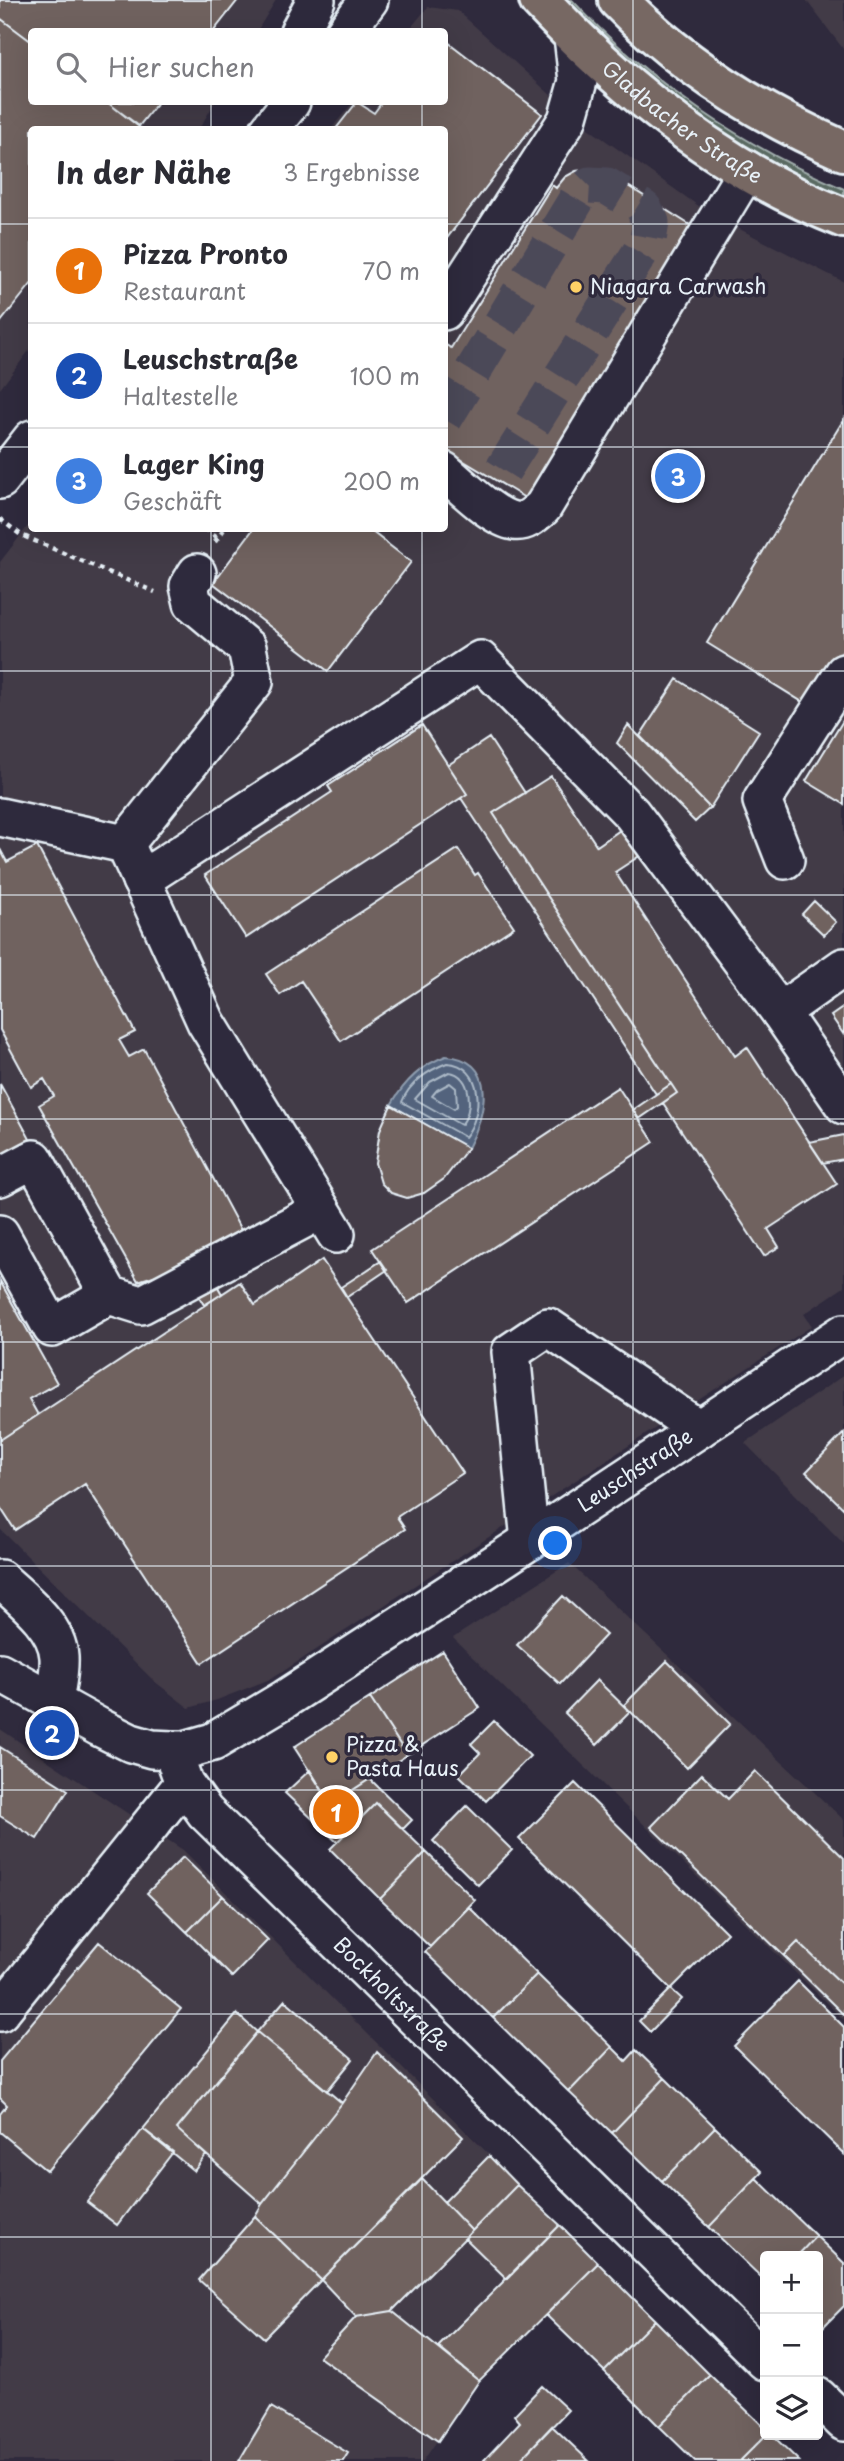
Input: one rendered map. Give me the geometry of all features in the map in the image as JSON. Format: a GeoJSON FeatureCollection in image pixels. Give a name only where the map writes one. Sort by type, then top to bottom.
{"type":"FeatureCollection","features":[{"type":"Feature","properties":{"kind":"main road","name":"Gladbacher Straße"},"geometry":{"type":"LineString","coordinates":[[539,0],[573,36],[628,86],[683,130],[747,170],[812,205],[844,218]]}},
{"type":"Feature","properties":{"kind":"main road"},"geometry":{"type":"LineString","coordinates":[[618,0],[707,75],[795,130],[844,151]]}},
{"type":"Feature","properties":{"kind":"street"},"geometry":{"type":"LineString","coordinates":[[301,28],[316,0]]}},
{"type":"Feature","properties":{"kind":"street"},"geometry":{"type":"LineString","coordinates":[[348,28],[369,0]]}},
{"type":"Feature","properties":{"kind":"street"},"geometry":{"type":"LineString","coordinates":[[448,305],[567,120],[578,81],[573,36]]}},
{"type":"Feature","properties":{"kind":"street"},"geometry":{"type":"LineString","coordinates":[[262,126],[270,105]]}},
{"type":"Feature","properties":{"kind":"street"},"geometry":{"type":"LineString","coordinates":[[272,126],[289,105]]}},
{"type":"Feature","properties":{"kind":"street"},"geometry":{"type":"LineString","coordinates":[[448,473],[497,498],[515,522],[530,518],[543,507],[747,170]]}},
{"type":"Feature","properties":{"kind":"street"},"geometry":{"type":"LineString","coordinates":[[125,844],[254,682],[247,648],[195,588]]}},
{"type":"Feature","properties":{"kind":"street"},"geometry":{"type":"LineString","coordinates":[[141,880],[480,660],[632,814],[780,1012],[844,1105]]}},
{"type":"Feature","properties":{"kind":"street"},"geometry":{"type":"LineString","coordinates":[[785,860],[762,801],[844,673]]}},
{"type":"Feature","properties":{"kind":"street"},"geometry":{"type":"LineString","coordinates":[[0,817],[125,844]]}},
{"type":"Feature","properties":{"kind":"street"},"geometry":{"type":"LineString","coordinates":[[0,1177],[34,1159],[109,1295],[141,1305],[328,1222],[206,1022],[125,844]]}},
{"type":"Feature","properties":{"kind":"street"},"geometry":{"type":"LineString","coordinates":[[780,1012],[844,967]]}},
{"type":"Feature","properties":{"kind":"street"},"geometry":{"type":"LineString","coordinates":[[0,1234],[52,1328],[109,1295]]}},
{"type":"Feature","properties":{"kind":"street"},"geometry":{"type":"LineString","coordinates":[[530,1541],[511,1352],[548,1327],[699,1429]]}},
{"type":"Feature","properties":{"kind":"street","name":"Leuschstraße"},"geometry":{"type":"LineString","coordinates":[[178,1767],[198,1747],[229,1734],[530,1541],[844,1333]]}},
{"type":"Feature","properties":{"kind":"street"},"geometry":{"type":"LineString","coordinates":[[0,1579],[46,1625],[57,1644],[59,1665],[54,1702]]}},
{"type":"Feature","properties":{"kind":"street"},"geometry":{"type":"LineString","coordinates":[[0,1672],[131,1742],[152,1749],[178,1767],[0,2012]]}},
{"type":"Feature","properties":{"kind":"street","name":"Bockholtstraße"},"geometry":{"type":"LineString","coordinates":[[178,1767],[205,1812],[760,2356]]}},
{"type":"Feature","properties":{"kind":"street"},"geometry":{"type":"LineString","coordinates":[[823,2402],[844,2423]]}},
{"type":"Feature","properties":{"kind":"path"},"geometry":{"type":"LineString","coordinates":[[0,519],[21,535],[181,603],[195,588]]}},
{"type":"Feature","properties":{"kind":"path"},"geometry":{"type":"LineString","coordinates":[[210,532],[218,538]]}},
{"type":"Feature","properties":{"kind":"shaded area"},"geometry":{"type":"Polygon","coordinates":[[[0,0],[276,0],[259,28],[28,28],[28,105],[213,105],[201,126],[28,126],[28,352],[0,389],[0,0]]]}},
{"type":"Feature","properties":{"kind":"shaded area"},"geometry":{"type":"Polygon","coordinates":[[[806,0],[844,0],[844,50],[806,0]]]}},
{"type":"Feature","properties":{"kind":"shaded area"},"geometry":{"type":"Polygon","coordinates":[[[428,7],[458,11],[585,126],[710,214],[844,282],[844,1287],[804,1314],[812,1326],[273,1678],[189,1708],[154,1681],[0,1529],[0,562],[28,526],[28,532],[448,532],[448,126],[333,126],[351,105],[448,105],[448,28],[410,28],[428,7]]]}},
{"type":"Feature","properties":{"kind":"shaded area"},"geometry":{"type":"Polygon","coordinates":[[[844,1375],[844,1544],[745,1443],[844,1375]]]}},
{"type":"Feature","properties":{"kind":"shaded area"},"geometry":{"type":"Polygon","coordinates":[[[569,1563],[844,1820],[844,2020],[453,1638],[569,1563]]]}},
{"type":"Feature","properties":{"kind":"shaded area"},"geometry":{"type":"Polygon","coordinates":[[[0,1729],[183,1850],[598,2263],[479,2381],[423,2461],[0,2461],[0,1729]]]}},
{"type":"Feature","properties":{"kind":"green space"},"geometry":{"type":"Polygon","coordinates":[[[564,0],[572,0],[632,58],[698,109],[769,153],[844,189],[844,197],[788,172],[706,125],[624,60],[564,0]]]}},
{"type":"Feature","properties":{"kind":"water"},"geometry":{"type":"Polygon","coordinates":[[[446,1056],[463,1060],[474,1067],[481,1078],[483,1105],[480,1120],[468,1148],[391,1105],[414,1075],[446,1056]]]}},
{"type":"Feature","properties":{"kind":"building"},"geometry":{"type":"Polygon","coordinates":[[[0,0],[238,0],[216,28],[28,28],[28,39],[0,18],[0,0]]]}},
{"type":"Feature","properties":{"kind":"building"},"geometry":{"type":"Polygon","coordinates":[[[0,18],[28,39],[28,105],[111,105],[138,126],[28,126],[28,288],[0,323],[0,18]]]}},
{"type":"Feature","properties":{"kind":"building"},"geometry":{"type":"Polygon","coordinates":[[[448,42],[542,114],[448,237],[448,126],[338,126],[355,105],[362,105],[374,113],[380,105],[448,105],[448,42]]]}},
{"type":"Feature","properties":{"kind":"building"},"geometry":{"type":"Polygon","coordinates":[[[111,105],[156,105],[139,126],[111,105]]]}},
{"type":"Feature","properties":{"kind":"building","name":"Niagara Carwash"},"geometry":{"type":"Polygon","coordinates":[[[589,169],[615,178],[698,230],[530,501],[448,451],[448,346],[451,348],[552,185],[556,188],[565,177],[576,171],[589,169]]]}},
{"type":"Feature","properties":{"kind":"building"},"geometry":{"type":"Polygon","coordinates":[[[844,419],[844,649],[809,706],[707,643],[844,419]]]}},
{"type":"Feature","properties":{"kind":"building"},"geometry":{"type":"Polygon","coordinates":[[[251,532],[372,532],[411,562],[328,671],[213,583],[251,532]]]}},
{"type":"Feature","properties":{"kind":"building"},"geometry":{"type":"Polygon","coordinates":[[[677,679],[759,731],[710,808],[640,736],[677,679]]]}},
{"type":"Feature","properties":{"kind":"building"},"geometry":{"type":"Polygon","coordinates":[[[844,719],[844,804],[806,781],[844,719]]]}},
{"type":"Feature","properties":{"kind":"building"},"geometry":{"type":"Polygon","coordinates":[[[422,725],[467,794],[246,938],[205,875],[332,792],[328,786],[422,725]]]}},
{"type":"Feature","properties":{"kind":"building"},"geometry":{"type":"Polygon","coordinates":[[[628,725],[710,808],[695,822],[617,743],[628,725]]]}},
{"type":"Feature","properties":{"kind":"building"},"geometry":{"type":"Polygon","coordinates":[[[489,738],[525,793],[493,813],[671,1084],[656,1094],[461,798],[467,794],[448,765],[489,738]]]}},
{"type":"Feature","properties":{"kind":"building"},"geometry":{"type":"Polygon","coordinates":[[[551,776],[597,846],[623,828],[641,855],[615,872],[735,1056],[747,1047],[837,1184],[768,1229],[779,1247],[764,1256],[663,1103],[677,1093],[493,813],[551,776]]]}},
{"type":"Feature","properties":{"kind":"building"},"geometry":{"type":"Polygon","coordinates":[[[37,846],[135,1032],[119,1040],[129,1057],[144,1049],[243,1234],[182,1267],[138,1281],[39,1105],[54,1096],[44,1079],[31,1087],[0,1030],[0,849],[7,862],[37,846]]]}},
{"type":"Feature","properties":{"kind":"building"},"geometry":{"type":"Polygon","coordinates":[[[458,849],[475,875],[478,873],[514,927],[341,1041],[301,981],[280,995],[266,974],[458,849]]]}},
{"type":"Feature","properties":{"kind":"building"},"geometry":{"type":"Polygon","coordinates":[[[814,901],[836,922],[824,935],[802,914],[814,901]]]}},
{"type":"Feature","properties":{"kind":"building"},"geometry":{"type":"Polygon","coordinates":[[[844,1007],[844,1035],[831,1016],[844,1007]]]}},
{"type":"Feature","properties":{"kind":"building"},"geometry":{"type":"Polygon","coordinates":[[[0,1084],[30,1139],[0,1156],[0,1084]]]}},
{"type":"Feature","properties":{"kind":"building"},"geometry":{"type":"Polygon","coordinates":[[[671,1084],[677,1093],[639,1119],[633,1110],[671,1084]]]}},
{"type":"Feature","properties":{"kind":"building"},"geometry":{"type":"Polygon","coordinates":[[[618,1087],[654,1142],[408,1303],[372,1249],[618,1087]]]}},
{"type":"Feature","properties":{"kind":"building"},"geometry":{"type":"Polygon","coordinates":[[[391,1105],[468,1148],[444,1179],[424,1193],[407,1198],[391,1193],[381,1183],[375,1163],[380,1130],[391,1105]]]}},
{"type":"Feature","properties":{"kind":"building"},"geometry":{"type":"Polygon","coordinates":[[[844,1135],[844,1159],[823,1163],[809,1142],[844,1135]]]}},
{"type":"Feature","properties":{"kind":"building"},"geometry":{"type":"Polygon","coordinates":[[[201,1257],[222,1294],[204,1305],[182,1267],[201,1257]]]}},
{"type":"Feature","properties":{"kind":"building"},"geometry":{"type":"Polygon","coordinates":[[[322,1260],[463,1473],[397,1517],[405,1529],[202,1663],[85,1484],[15,1530],[0,1507],[0,1440],[240,1282],[255,1305],[322,1260]]]}},
{"type":"Feature","properties":{"kind":"building"},"geometry":{"type":"Polygon","coordinates":[[[381,1261],[387,1270],[347,1297],[341,1287],[381,1261]]]}},
{"type":"Feature","properties":{"kind":"building"},"geometry":{"type":"Polygon","coordinates":[[[0,1281],[57,1383],[29,1399],[38,1415],[0,1440],[0,1281]]]}},
{"type":"Feature","properties":{"kind":"building"},"geometry":{"type":"Polygon","coordinates":[[[844,1433],[844,1509],[806,1472],[844,1433]]]}},
{"type":"Feature","properties":{"kind":"building"},"geometry":{"type":"Polygon","coordinates":[[[563,1596],[606,1635],[560,1684],[517,1645],[563,1596]]]}},
{"type":"Feature","properties":{"kind":"building"},"geometry":{"type":"Polygon","coordinates":[[[443,1651],[480,1708],[407,1755],[370,1698],[443,1651]]]}},
{"type":"Feature","properties":{"kind":"building"},"geometry":{"type":"Polygon","coordinates":[[[667,1661],[730,1724],[687,1768],[624,1705],[667,1661]]]}},
{"type":"Feature","properties":{"kind":"building"},"geometry":{"type":"Polygon","coordinates":[[[597,1680],[630,1712],[597,1745],[565,1713],[597,1680]]]}},
{"type":"Feature","properties":{"kind":"building"},"geometry":{"type":"Polygon","coordinates":[[[370,1698],[407,1755],[331,1804],[294,1747],[370,1698]]]}},
{"type":"Feature","properties":{"kind":"building"},"geometry":{"type":"Polygon","coordinates":[[[494,1721],[530,1756],[486,1801],[459,1775],[480,1753],[471,1744],[494,1721]]]}},
{"type":"Feature","properties":{"kind":"building"},"geometry":{"type":"Polygon","coordinates":[[[0,1747],[68,1790],[37,1839],[0,1816],[0,1747]]]}},
{"type":"Feature","properties":{"kind":"building"},"geometry":{"type":"Polygon","coordinates":[[[310,1770],[331,1804],[370,1779],[412,1820],[403,1829],[376,1803],[337,1842],[285,1793],[310,1770]]]}},
{"type":"Feature","properties":{"kind":"building"},"geometry":{"type":"Polygon","coordinates":[[[755,1771],[844,1858],[844,1986],[798,1942],[784,1956],[651,1827],[702,1774],[728,1799],[755,1771]]]}},
{"type":"Feature","properties":{"kind":"building"},"geometry":{"type":"Polygon","coordinates":[[[575,1783],[727,1933],[671,1989],[519,1839],[575,1783]]]}},
{"type":"Feature","properties":{"kind":"building"},"geometry":{"type":"Polygon","coordinates":[[[376,1803],[426,1852],[380,1899],[330,1849],[376,1803]]]}},
{"type":"Feature","properties":{"kind":"building"},"geometry":{"type":"Polygon","coordinates":[[[467,1806],[512,1850],[478,1885],[433,1841],[467,1806]]]}},
{"type":"Feature","properties":{"kind":"building"},"geometry":{"type":"Polygon","coordinates":[[[426,1852],[475,1900],[430,1947],[380,1899],[426,1852]]]}},
{"type":"Feature","properties":{"kind":"building"},"geometry":{"type":"Polygon","coordinates":[[[183,1857],[223,1896],[187,1932],[147,1893],[183,1857]]]}},
{"type":"Feature","properties":{"kind":"building"},"geometry":{"type":"Polygon","coordinates":[[[223,1896],[268,1940],[232,1977],[187,1932],[223,1896]]]}},
{"type":"Feature","properties":{"kind":"building"},"geometry":{"type":"Polygon","coordinates":[[[469,1907],[537,1974],[493,2018],[425,1952],[469,1907]]]}},
{"type":"Feature","properties":{"kind":"building"},"geometry":{"type":"Polygon","coordinates":[[[99,1942],[181,2009],[47,2171],[0,2132],[0,2114],[7,2105],[0,2098],[0,2061],[99,1942]]]}},
{"type":"Feature","properties":{"kind":"building"},"geometry":{"type":"Polygon","coordinates":[[[798,1942],[844,1986],[844,2015],[784,1956],[798,1942]]]}},
{"type":"Feature","properties":{"kind":"building"},"geometry":{"type":"Polygon","coordinates":[[[537,1974],[612,2047],[569,2092],[493,2018],[537,1974]]]}},
{"type":"Feature","properties":{"kind":"building"},"geometry":{"type":"Polygon","coordinates":[[[798,1981],[844,2027],[844,2154],[734,2046],[798,1981]]]}},
{"type":"Feature","properties":{"kind":"building"},"geometry":{"type":"Polygon","coordinates":[[[671,1989],[682,1999],[650,2032],[639,2021],[671,1989]]]}},
{"type":"Feature","properties":{"kind":"building"},"geometry":{"type":"Polygon","coordinates":[[[285,2000],[353,2059],[327,2091],[257,2032],[285,2000]]]}},
{"type":"Feature","properties":{"kind":"building"},"geometry":{"type":"Polygon","coordinates":[[[237,2014],[257,2032],[177,2129],[206,2155],[194,2171],[143,2129],[237,2014]]]}},
{"type":"Feature","properties":{"kind":"building"},"geometry":{"type":"Polygon","coordinates":[[[257,2032],[342,2103],[262,2204],[177,2129],[257,2032]]]}},
{"type":"Feature","properties":{"kind":"building"},"geometry":{"type":"Polygon","coordinates":[[[612,2047],[626,2061],[636,2050],[665,2078],[612,2133],[569,2092],[612,2047]]]}},
{"type":"Feature","properties":{"kind":"building"},"geometry":{"type":"Polygon","coordinates":[[[377,2052],[463,2137],[321,2280],[255,2216],[342,2103],[377,2052]]]}},
{"type":"Feature","properties":{"kind":"building"},"geometry":{"type":"Polygon","coordinates":[[[665,2078],[715,2127],[662,2181],[612,2133],[665,2078]]]}},
{"type":"Feature","properties":{"kind":"building"},"geometry":{"type":"Polygon","coordinates":[[[715,2127],[762,2172],[709,2227],[662,2181],[715,2127]]]}},
{"type":"Feature","properties":{"kind":"building"},"geometry":{"type":"Polygon","coordinates":[[[143,2129],[173,2152],[117,2225],[87,2202],[143,2129]]]}},
{"type":"Feature","properties":{"kind":"building"},"geometry":{"type":"Polygon","coordinates":[[[489,2156],[517,2185],[472,2231],[444,2202],[489,2156]]]}},
{"type":"Feature","properties":{"kind":"building"},"geometry":{"type":"Polygon","coordinates":[[[756,2178],[816,2236],[802,2251],[760,2251],[760,2276],[709,2227],[756,2178]]]}},
{"type":"Feature","properties":{"kind":"building"},"geometry":{"type":"Polygon","coordinates":[[[422,2179],[472,2231],[392,2311],[356,2317],[321,2280],[422,2179]]]}},
{"type":"Feature","properties":{"kind":"building"},"geometry":{"type":"Polygon","coordinates":[[[517,2185],[560,2225],[507,2279],[465,2238],[517,2185]]]}},
{"type":"Feature","properties":{"kind":"building"},"geometry":{"type":"Polygon","coordinates":[[[255,2216],[321,2280],[264,2338],[199,2280],[255,2216]]]}},
{"type":"Feature","properties":{"kind":"building"},"geometry":{"type":"Polygon","coordinates":[[[560,2225],[598,2263],[479,2381],[438,2347],[560,2225]]]}},
{"type":"Feature","properties":{"kind":"building"},"geometry":{"type":"Polygon","coordinates":[[[816,2236],[844,2263],[844,2306],[823,2327],[823,2251],[802,2251],[816,2236]]]}},
{"type":"Feature","properties":{"kind":"building"},"geometry":{"type":"Polygon","coordinates":[[[598,2263],[655,2320],[604,2371],[546,2315],[598,2263]]]}},
{"type":"Feature","properties":{"kind":"building"},"geometry":{"type":"Polygon","coordinates":[[[392,2311],[479,2381],[438,2441],[319,2357],[356,2317],[392,2311]]]}},
{"type":"Feature","properties":{"kind":"building"},"geometry":{"type":"Polygon","coordinates":[[[655,2320],[710,2375],[659,2426],[604,2371],[655,2320]]]}},
{"type":"Feature","properties":{"kind":"building"},"geometry":{"type":"Polygon","coordinates":[[[710,2375],[760,2423],[761,2440],[740,2461],[695,2461],[659,2426],[710,2375]]]}},
{"type":"Feature","properties":{"kind":"building"},"geometry":{"type":"Polygon","coordinates":[[[542,2386],[568,2410],[519,2461],[483,2461],[520,2422],[514,2415],[542,2386]]]}},
{"type":"Feature","properties":{"kind":"building"},"geometry":{"type":"Polygon","coordinates":[[[271,2407],[348,2453],[343,2461],[239,2461],[271,2407]]]}},
{"type":"Feature","properties":{"kind":"building"},"geometry":{"type":"Polygon","coordinates":[[[552,2426],[589,2461],[519,2461],[552,2426]]]}},
{"type":"Feature","properties":{"kind":"building"},"geometry":{"type":"Polygon","coordinates":[[[761,2440],[777,2440],[799,2461],[740,2461],[761,2440]]]}},
{"type":"Feature","properties":{"kind":"tunnel"},"geometry":{"type":"LineString","coordinates":[[448,412],[578,197],[590,185],[607,186],[644,209],[651,222],[648,240],[496,481]]}},
{"type":"Feature","properties":{"kind":"place","name":"Niagara Carwash"},"geometry":{"type":"Point","coordinates":[576,287]}},
{"type":"Feature","properties":{"kind":"place","name":"Lager King"},"geometry":{"type":"Point","coordinates":[678,476]}},
{"type":"Feature","properties":{"kind":"place","name":"Leuschstraße"},"geometry":{"type":"Point","coordinates":[52,1733]}},
{"type":"Feature","properties":{"kind":"place","name":"Pizza & Pasta Haus"},"geometry":{"type":"Point","coordinates":[332,1757]}},
{"type":"Feature","properties":{"kind":"place","name":"Pizza Pronto"},"geometry":{"type":"Point","coordinates":[336,1812]}}]}
